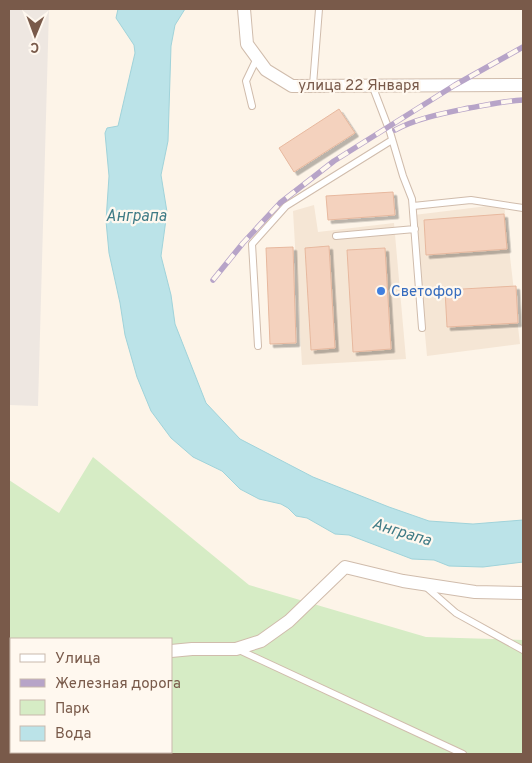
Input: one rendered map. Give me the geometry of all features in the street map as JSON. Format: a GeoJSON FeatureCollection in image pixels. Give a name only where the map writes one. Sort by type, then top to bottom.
{"type":"FeatureCollection","features":[{"type":"Feature","properties":{"kind":"street","name":"улица 22 Января"},"geometry":{"type":"LineString","coordinates":[[244,9],[247,44],[266,70],[292,86],[523,85]]}},
{"type":"Feature","properties":{"kind":"street"},"geometry":{"type":"LineString","coordinates":[[172,651],[192,648],[236,649],[261,641],[288,620],[345,567],[422,584],[475,592],[523,593]]}},
{"type":"Feature","properties":{"kind":"lane"},"geometry":{"type":"LineString","coordinates":[[313,85],[319,9]]}},
{"type":"Feature","properties":{"kind":"lane"},"geometry":{"type":"LineString","coordinates":[[252,106],[246,81],[257,58]]}},
{"type":"Feature","properties":{"kind":"lane"},"geometry":{"type":"LineString","coordinates":[[372,85],[412,199],[422,328]]}},
{"type":"Feature","properties":{"kind":"lane"},"geometry":{"type":"LineString","coordinates":[[258,346],[252,244],[286,206],[392,140]]}},
{"type":"Feature","properties":{"kind":"lane"},"geometry":{"type":"LineString","coordinates":[[413,206],[471,200],[523,208]]}},
{"type":"Feature","properties":{"kind":"lane"},"geometry":{"type":"LineString","coordinates":[[336,236],[415,229]]}},
{"type":"Feature","properties":{"kind":"lane"},"geometry":{"type":"LineString","coordinates":[[422,584],[456,613],[523,650]]}},
{"type":"Feature","properties":{"kind":"lane"},"geometry":{"type":"LineString","coordinates":[[236,649],[463,754]]}},
{"type":"Feature","properties":{"kind":"shaded area"},"geometry":{"type":"Polygon","coordinates":[[[9,9],[49,9],[38,406],[9,405],[9,9]]]}},
{"type":"Feature","properties":{"kind":"shaded area"},"geometry":{"type":"Polygon","coordinates":[[[504,204],[520,344],[427,356],[414,215],[504,204]]]}},
{"type":"Feature","properties":{"kind":"shaded area"},"geometry":{"type":"Polygon","coordinates":[[[314,205],[318,232],[394,223],[406,359],[302,365],[293,211],[314,205]]]}},
{"type":"Feature","properties":{"kind":"green space"},"geometry":{"type":"Polygon","coordinates":[[[93,457],[249,585],[426,637],[523,640],[523,754],[9,754],[9,480],[59,513],[93,457]]]}},
{"type":"Feature","properties":{"kind":"water","name":"Анграпа"},"geometry":{"type":"Polygon","coordinates":[[[118,9],[185,9],[175,25],[171,46],[168,141],[161,175],[167,212],[161,256],[171,295],[175,324],[206,403],[240,439],[313,477],[389,507],[429,521],[473,524],[523,520],[523,562],[483,567],[449,566],[434,560],[412,559],[349,535],[335,534],[307,518],[296,516],[281,504],[259,499],[240,489],[222,471],[193,457],[171,438],[151,411],[137,377],[125,335],[109,253],[106,221],[109,176],[105,133],[107,128],[118,126],[135,53],[134,45],[116,18],[118,9]]]}},
{"type":"Feature","properties":{"kind":"building"},"geometry":{"type":"Polygon","coordinates":[[[339,109],[355,133],[294,172],[279,148],[339,109]]]}},
{"type":"Feature","properties":{"kind":"building"},"geometry":{"type":"Polygon","coordinates":[[[393,192],[395,215],[328,220],[326,196],[393,192]]]}},
{"type":"Feature","properties":{"kind":"building"},"geometry":{"type":"Polygon","coordinates":[[[504,214],[507,249],[426,255],[424,220],[504,214]]]}},
{"type":"Feature","properties":{"kind":"building"},"geometry":{"type":"Polygon","coordinates":[[[329,246],[335,348],[311,350],[305,248],[329,246]]]}},
{"type":"Feature","properties":{"kind":"building"},"geometry":{"type":"Polygon","coordinates":[[[293,247],[296,343],[270,344],[266,248],[293,247]]]}},
{"type":"Feature","properties":{"kind":"building"},"geometry":{"type":"Polygon","coordinates":[[[385,248],[391,349],[353,352],[347,250],[385,248]]]}},
{"type":"Feature","properties":{"kind":"building"},"geometry":{"type":"Polygon","coordinates":[[[516,286],[518,323],[447,327],[445,290],[516,286]]]}},
{"type":"Feature","properties":{"kind":"railway"},"geometry":{"type":"LineString","coordinates":[[213,280],[243,243],[280,203],[334,161],[455,85],[523,47]]}},
{"type":"Feature","properties":{"kind":"railway"},"geometry":{"type":"LineString","coordinates":[[395,130],[412,122],[441,114],[496,103],[523,100]]}},
{"type":"Feature","properties":{"kind":"place","name":"Светофор"},"geometry":{"type":"Point","coordinates":[381,291]}}]}
